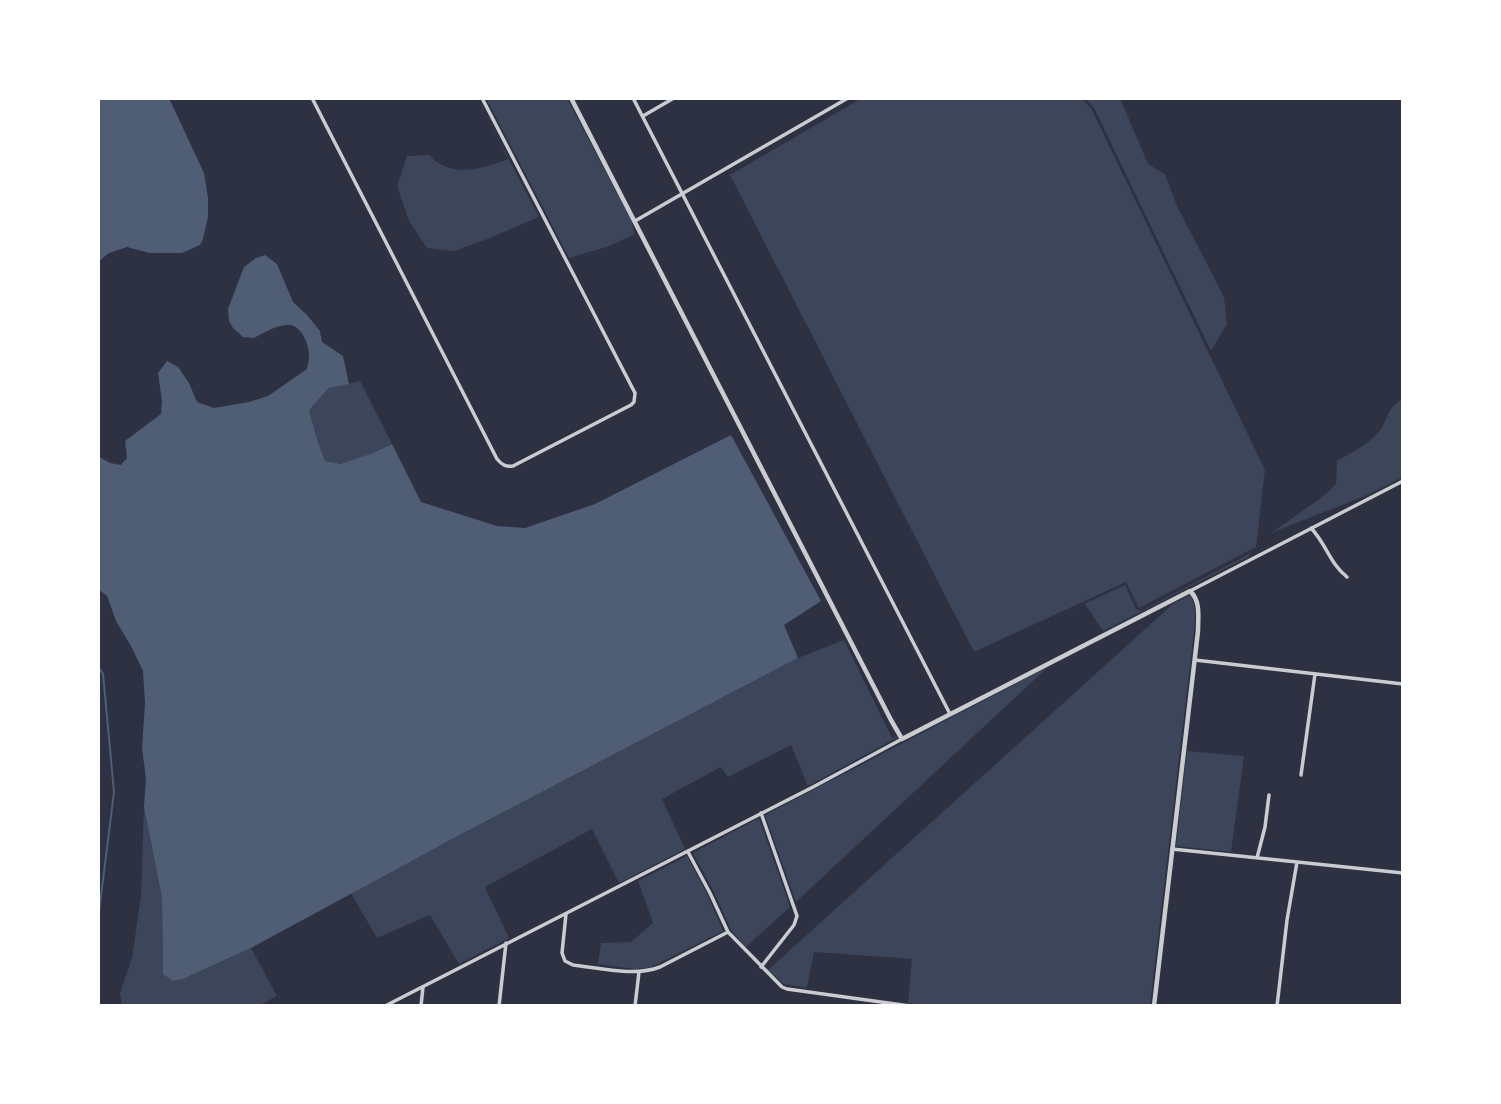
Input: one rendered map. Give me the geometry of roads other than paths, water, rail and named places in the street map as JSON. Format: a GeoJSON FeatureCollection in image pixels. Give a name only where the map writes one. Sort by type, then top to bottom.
{"type":"FeatureCollection","features":[{"type":"Feature","properties":{"kind":"street"},"geometry":{"type":"LineString","coordinates":[[312,98],[497,460],[513,466],[631,405],[635,394],[482,98]]}},
{"type":"Feature","properties":{"kind":"street"},"geometry":{"type":"LineString","coordinates":[[570,98],[902,739]]}},
{"type":"Feature","properties":{"kind":"street"},"geometry":{"type":"LineString","coordinates":[[633,98],[950,714]]}},
{"type":"Feature","properties":{"kind":"street"},"geometry":{"type":"LineString","coordinates":[[642,117],[674,98]]}},
{"type":"Feature","properties":{"kind":"street"},"geometry":{"type":"LineString","coordinates":[[635,220],[848,98]]}},
{"type":"Feature","properties":{"kind":"street"},"geometry":{"type":"LineString","coordinates":[[385,1006],[1403,481]]}},
{"type":"Feature","properties":{"kind":"street"},"geometry":{"type":"LineString","coordinates":[[1311,528],[1320,537],[1335,567],[1347,577]]}},
{"type":"Feature","properties":{"kind":"street"},"geometry":{"type":"LineString","coordinates":[[1154,1006],[1195,660],[1198,608],[1191,591]]}},
{"type":"Feature","properties":{"kind":"street"},"geometry":{"type":"LineString","coordinates":[[1195,660],[1403,684]]}},
{"type":"Feature","properties":{"kind":"street"},"geometry":{"type":"LineString","coordinates":[[1301,775],[1315,674]]}},
{"type":"Feature","properties":{"kind":"street"},"geometry":{"type":"LineString","coordinates":[[1257,858],[1269,795]]}},
{"type":"Feature","properties":{"kind":"street"},"geometry":{"type":"LineString","coordinates":[[761,813],[797,916],[794,925],[761,967]]}},
{"type":"Feature","properties":{"kind":"street"},"geometry":{"type":"LineString","coordinates":[[1172,849],[1403,873]]}},
{"type":"Feature","properties":{"kind":"street"},"geometry":{"type":"LineString","coordinates":[[688,851],[728,932],[778,983],[787,989],[909,1006]]}},
{"type":"Feature","properties":{"kind":"street"},"geometry":{"type":"LineString","coordinates":[[1278,1006],[1287,920],[1297,862]]}},
{"type":"Feature","properties":{"kind":"street"},"geometry":{"type":"LineString","coordinates":[[566,914],[562,953],[565,961],[573,965],[639,972],[652,970],[728,932]]}},
{"type":"Feature","properties":{"kind":"street"},"geometry":{"type":"LineString","coordinates":[[499,1006],[506,943]]}},
{"type":"Feature","properties":{"kind":"street"},"geometry":{"type":"LineString","coordinates":[[635,1006],[639,972]]}},
{"type":"Feature","properties":{"kind":"street"},"geometry":{"type":"LineString","coordinates":[[421,1006],[423,986]]}},
{"type":"Feature","properties":{"kind":"waterway"},"geometry":{"type":"LineString","coordinates":[[98,666],[103,674],[114,792],[98,920]]}}]}
